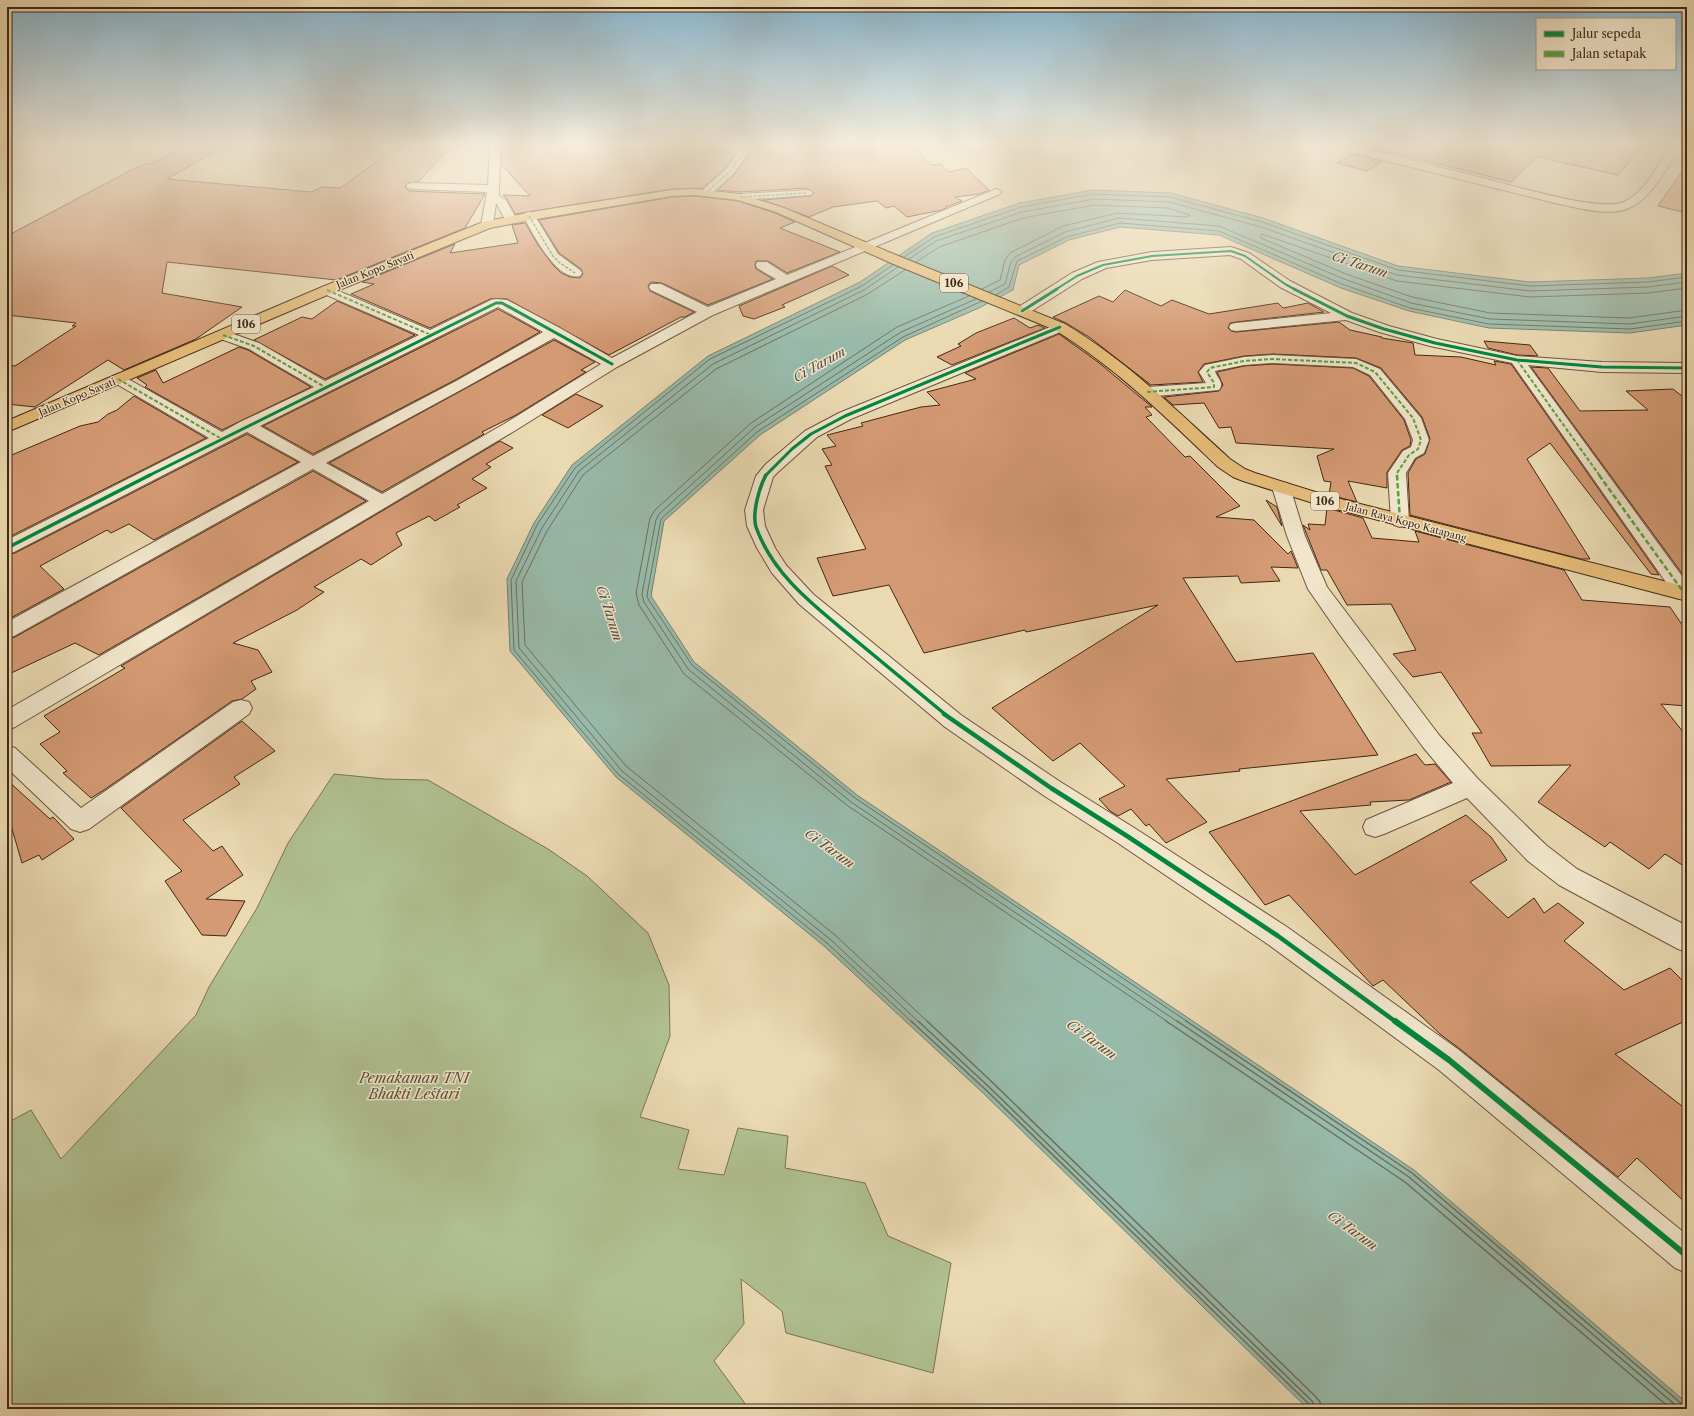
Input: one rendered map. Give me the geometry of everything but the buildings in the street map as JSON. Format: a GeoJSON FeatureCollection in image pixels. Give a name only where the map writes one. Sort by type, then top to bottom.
{"type":"FeatureCollection","features":[{"type":"Feature","properties":{"kind":"main road","name":"Jalan Kopo Sayati"},"geometry":{"type":"LineString","coordinates":[[7,427],[327,290],[487,225],[564,210]]}},
{"type":"Feature","properties":{"kind":"main road","name":"Jalan Kopo Sayati"},"geometry":{"type":"LineString","coordinates":[[780,210],[896,260],[1017,309]]}},
{"type":"Feature","properties":{"kind":"main road","name":"Jalan Raya Kopo Katapang"},"geometry":{"type":"LineString","coordinates":[[1017,309],[1060,327],[1100,353],[1147,392],[1231,468],[1250,477],[1319,499],[1400,521],[1686,594]]}},
{"type":"Feature","properties":{"kind":"street"},"geometry":{"type":"LineString","coordinates":[[487,225],[489,210]]}},
{"type":"Feature","properties":{"kind":"street"},"geometry":{"type":"LineString","coordinates":[[506,210],[511,220]]}},
{"type":"Feature","properties":{"kind":"street"},"geometry":{"type":"LineString","coordinates":[[7,721],[510,427],[612,364],[708,312],[954,210]]}},
{"type":"Feature","properties":{"kind":"street"},"geometry":{"type":"LineString","coordinates":[[529,216],[553,256],[575,273]]}},
{"type":"Feature","properties":{"kind":"street"},"geometry":{"type":"LineString","coordinates":[[1017,309],[1077,276],[1103,265],[1152,256],[1231,251],[1245,256],[1290,287],[1347,316],[1384,329],[1435,343],[1517,360],[1683,372]]}},
{"type":"Feature","properties":{"kind":"street"},"geometry":{"type":"LineString","coordinates":[[762,265],[785,279]]}},
{"type":"Feature","properties":{"kind":"street"},"geometry":{"type":"LineString","coordinates":[[656,287],[708,312]]}},
{"type":"Feature","properties":{"kind":"street"},"geometry":{"type":"LineString","coordinates":[[327,290],[431,335]]}},
{"type":"Feature","properties":{"kind":"street"},"geometry":{"type":"LineString","coordinates":[[7,548],[246,425],[393,355],[499,302],[612,364]]}},
{"type":"Feature","properties":{"kind":"street"},"geometry":{"type":"LineString","coordinates":[[1236,327],[1347,316]]}},
{"type":"Feature","properties":{"kind":"street"},"geometry":{"type":"LineString","coordinates":[[1060,327],[845,416],[811,434],[792,449],[765,476],[754,510],[756,526],[766,548],[779,569],[806,599],[953,721],[1051,788],[1127,836],[1278,936],[1449,1060],[1687,1256]]}},
{"type":"Feature","properties":{"kind":"street"},"geometry":{"type":"LineString","coordinates":[[7,631],[314,462],[463,383],[554,331]]}},
{"type":"Feature","properties":{"kind":"street"},"geometry":{"type":"LineString","coordinates":[[223,334],[254,346],[325,387]]}},
{"type":"Feature","properties":{"kind":"street"},"geometry":{"type":"LineString","coordinates":[[1147,392],[1214,387],[1214,383],[1207,372],[1210,368],[1244,361],[1273,359],[1337,361],[1356,363],[1369,369],[1384,382],[1413,418],[1421,440],[1418,448],[1409,455],[1397,473],[1400,521]]}},
{"type":"Feature","properties":{"kind":"street"},"geometry":{"type":"LineString","coordinates":[[1517,360],[1686,594]]}},
{"type":"Feature","properties":{"kind":"street"},"geometry":{"type":"LineString","coordinates":[[118,379],[220,438]]}},
{"type":"Feature","properties":{"kind":"street"},"geometry":{"type":"LineString","coordinates":[[246,425],[382,501]]}},
{"type":"Feature","properties":{"kind":"street"},"geometry":{"type":"LineString","coordinates":[[1281,487],[1296,536],[1318,589],[1431,741],[1470,786],[1537,853],[1568,877],[1687,940]]}},
{"type":"Feature","properties":{"kind":"street"},"geometry":{"type":"LineString","coordinates":[[7,754],[80,822],[241,708]]}},
{"type":"Feature","properties":{"kind":"street"},"geometry":{"type":"LineString","coordinates":[[1375,827],[1470,786]]}},
{"type":"Feature","properties":{"kind":"green space","name":"Pemakaman TNI Bhakti Lestari"},"geometry":{"type":"Polygon","coordinates":[[[334,774],[384,779],[428,780],[548,849],[587,876],[648,933],[669,985],[670,1036],[640,1117],[689,1130],[678,1169],[724,1175],[738,1128],[788,1136],[785,1168],[865,1183],[888,1236],[951,1263],[933,1373],[786,1333],[782,1311],[741,1279],[744,1324],[714,1361],[749,1409],[7,1409],[7,1254],[12,1241],[7,1235],[7,1123],[31,1110],[61,1159],[196,1015],[209,987],[257,908],[288,843],[334,774]]]}},
{"type":"Feature","properties":{"kind":"water","name":"Ci Tarum"},"geometry":{"type":"Polygon","coordinates":[[[999,210],[1234,210],[1263,218],[1398,266],[1530,282],[1648,278],[1687,273],[1687,325],[1630,333],[1489,328],[1409,311],[1341,288],[1219,235],[1120,227],[1069,240],[1019,265],[1013,290],[979,308],[905,340],[760,435],[664,521],[651,596],[694,662],[857,795],[1414,1170],[1687,1403],[1687,1409],[1308,1409],[982,1092],[824,946],[616,777],[510,651],[507,579],[534,523],[572,465],[708,356],[860,282],[932,233],[999,210]]]}},
{"type":"Feature","properties":{"kind":"marked path"},"geometry":{"type":"LineString","coordinates":[[529,216],[553,256],[560,263],[575,273]]}},
{"type":"Feature","properties":{"kind":"marked path"},"geometry":{"type":"LineString","coordinates":[[327,290],[431,335]]}},
{"type":"Feature","properties":{"kind":"marked path"},"geometry":{"type":"LineString","coordinates":[[223,335],[254,346],[325,387]]}},
{"type":"Feature","properties":{"kind":"marked path"},"geometry":{"type":"LineString","coordinates":[[1147,392],[1214,387],[1214,383],[1207,372],[1210,368],[1244,361],[1273,359],[1337,361],[1356,363],[1375,372],[1413,418],[1421,440],[1418,449],[1409,455],[1397,473],[1400,521]]}},
{"type":"Feature","properties":{"kind":"marked path"},"geometry":{"type":"LineString","coordinates":[[1517,360],[1684,593]]}},
{"type":"Feature","properties":{"kind":"marked path"},"geometry":{"type":"LineString","coordinates":[[118,379],[220,438]]}},
{"type":"Feature","properties":{"kind":"cycle path"},"geometry":{"type":"LineString","coordinates":[[1022,311],[1077,276],[1103,265],[1152,256],[1231,251],[1245,256],[1285,284],[1347,316],[1384,329],[1435,343],[1517,360],[1602,367],[1687,368]]}},
{"type":"Feature","properties":{"kind":"cycle path"},"geometry":{"type":"LineString","coordinates":[[7,548],[251,424],[496,303],[502,303],[612,364]]}},
{"type":"Feature","properties":{"kind":"cycle path"},"geometry":{"type":"LineString","coordinates":[[1060,327],[845,416],[811,434],[792,449],[765,476],[754,510],[756,526],[766,548],[779,569],[806,599],[953,721],[1051,788],[1127,836],[1278,936],[1449,1060],[1687,1256]]}}]}
